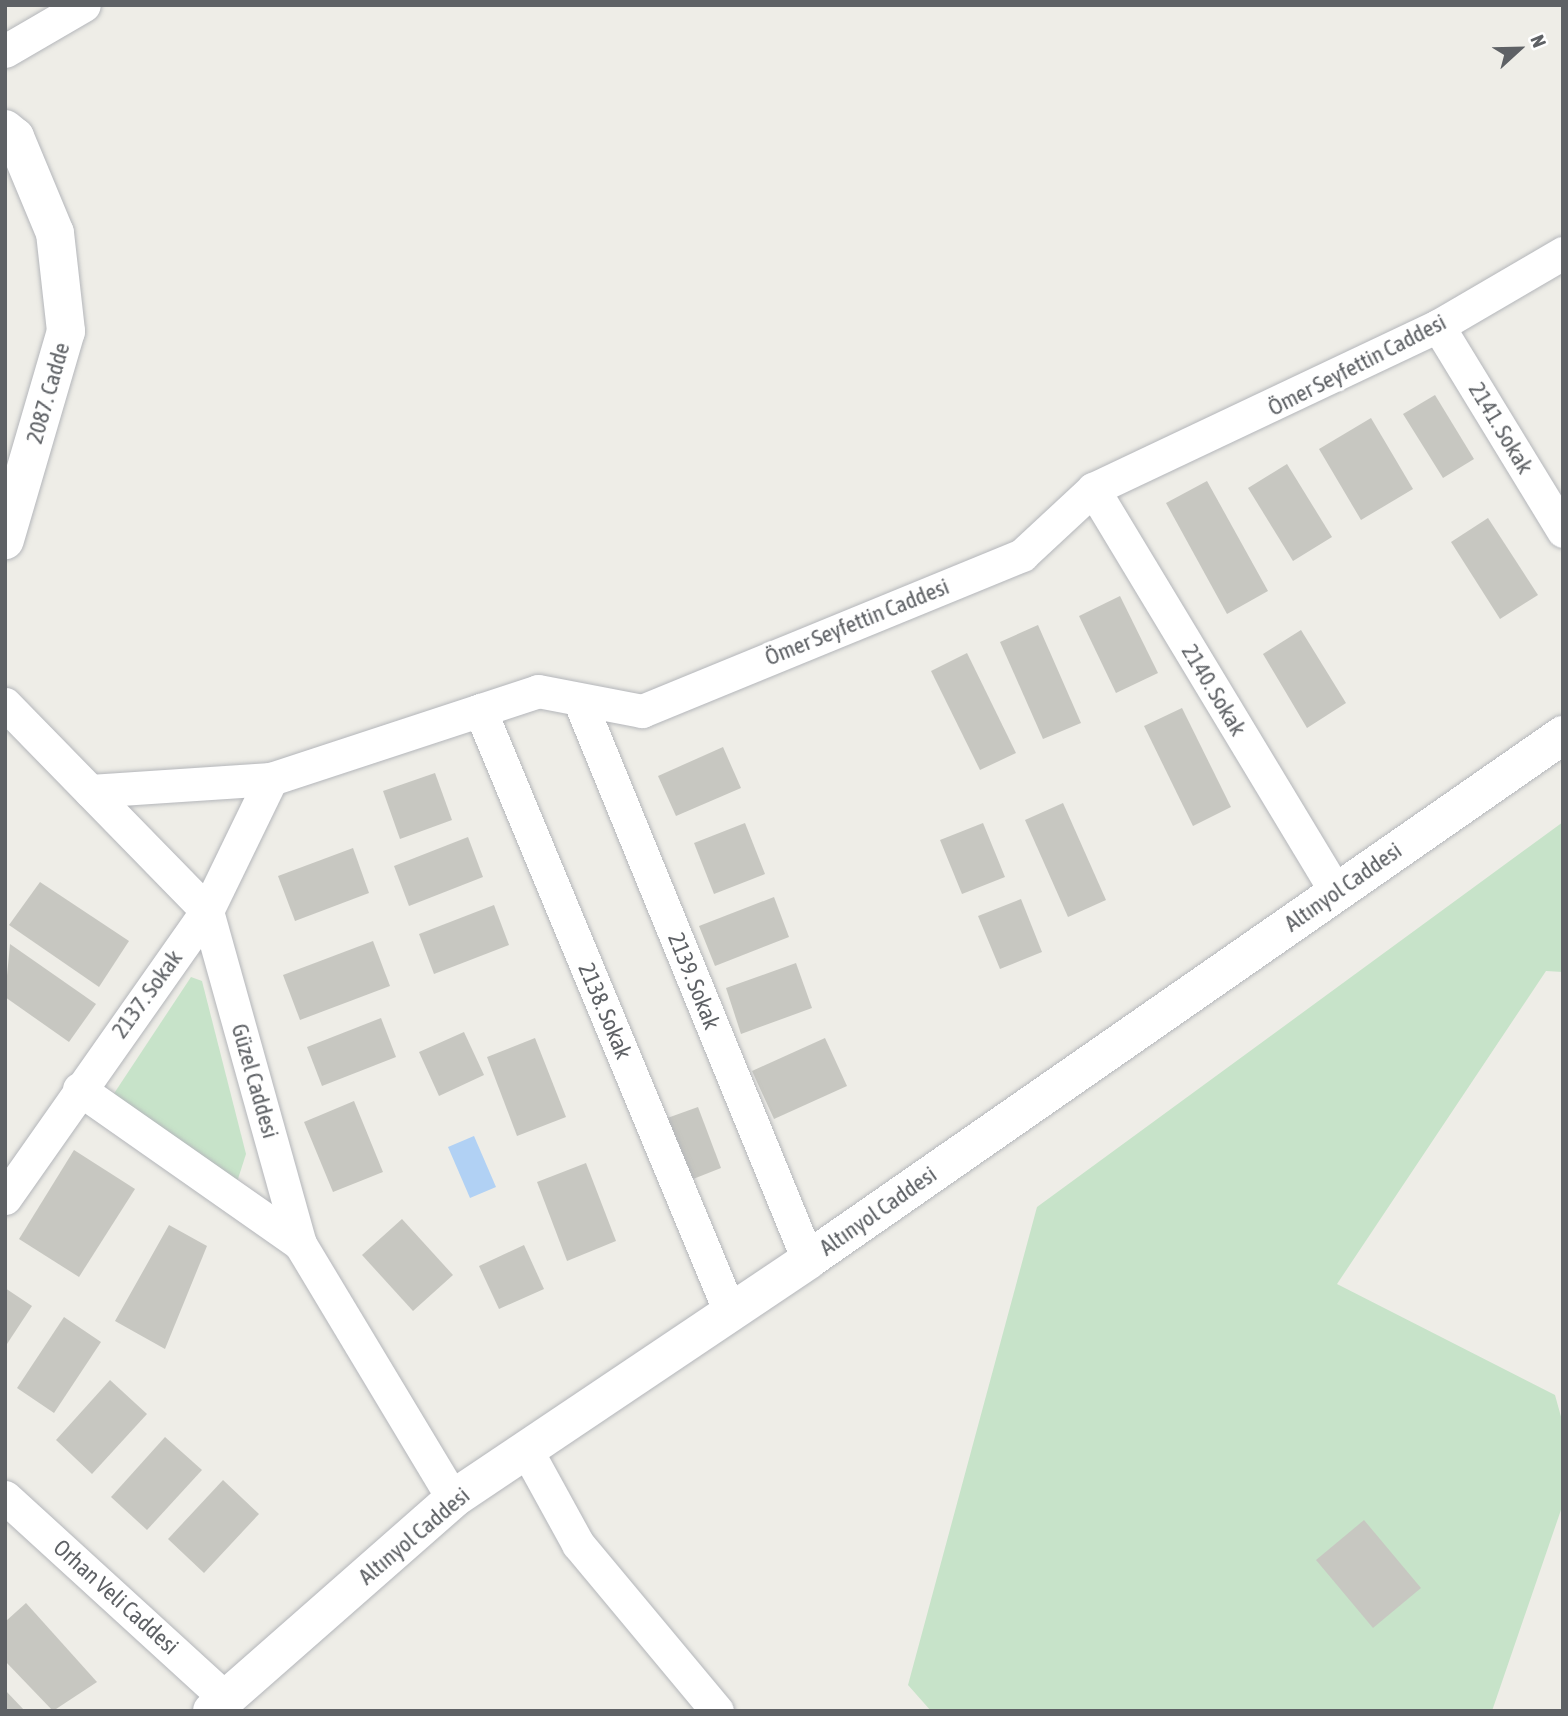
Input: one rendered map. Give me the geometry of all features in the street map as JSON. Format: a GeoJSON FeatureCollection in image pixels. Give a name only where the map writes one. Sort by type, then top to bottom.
{"type":"FeatureCollection","features":[{"type":"Feature","properties":{"kind":"main road","name":"2087. Cadde"},"geometry":{"type":"LineString","coordinates":[[5,130],[15,137],[55,233],[66,331],[5,540]]}},
{"type":"Feature","properties":{"kind":"main road","name":"Altınyol Caddesi"},"geometry":{"type":"LineString","coordinates":[[219,1704],[453,1499],[528,1453],[1563,735]]}},
{"type":"Feature","properties":{"kind":"street"},"geometry":{"type":"LineString","coordinates":[[5,51],[85,5]]}},
{"type":"Feature","properties":{"kind":"street","name":"Ömer Seyfettin Caddesi"},"geometry":{"type":"LineString","coordinates":[[90,791],[271,779],[538,691],[580,702],[642,711],[1022,555],[1093,489],[1438,326],[1559,262]]}},
{"type":"Feature","properties":{"kind":"street","name":"2141. Sokak"},"geometry":{"type":"LineString","coordinates":[[1438,326],[1563,531]]}},
{"type":"Feature","properties":{"kind":"street","name":"2140. Sokak"},"geometry":{"type":"LineString","coordinates":[[1093,489],[1336,892]]}},
{"type":"Feature","properties":{"kind":"street","name":"2139. Sokak"},"geometry":{"type":"LineString","coordinates":[[580,702],[808,1260]]}},
{"type":"Feature","properties":{"kind":"street","name":"Güzel Caddesi"},"geometry":{"type":"LineString","coordinates":[[5,704],[207,911],[300,1244],[453,1499]]}},
{"type":"Feature","properties":{"kind":"street","name":"2138. Sokak"},"geometry":{"type":"LineString","coordinates":[[480,710],[730,1312]]}},
{"type":"Feature","properties":{"kind":"street","name":"2137. Sokak"},"geometry":{"type":"LineString","coordinates":[[5,1198],[79,1089],[207,911],[271,779]]}},
{"type":"Feature","properties":{"kind":"street"},"geometry":{"type":"LineString","coordinates":[[79,1089],[300,1244]]}},
{"type":"Feature","properties":{"kind":"street"},"geometry":{"type":"LineString","coordinates":[[528,1453],[578,1544],[717,1711]]}},
{"type":"Feature","properties":{"kind":"street","name":"Orhan Veli Caddesi"},"geometry":{"type":"LineString","coordinates":[[5,1497],[219,1704]]}},
{"type":"Feature","properties":{"kind":"green space"},"geometry":{"type":"Polygon","coordinates":[[[1563,822],[1563,972],[1546,971],[1337,1284],[1555,1395],[1563,1424],[1563,1504],[1492,1711],[931,1711],[908,1685],[1037,1207],[1563,822]]]}},
{"type":"Feature","properties":{"kind":"green space"},"geometry":{"type":"Polygon","coordinates":[[[191,977],[202,981],[246,1154],[237,1182],[113,1095],[191,977]]]}},
{"type":"Feature","properties":{"kind":"water"},"geometry":{"type":"Polygon","coordinates":[[[474,1136],[496,1187],[470,1198],[448,1147],[474,1136]]]}},
{"type":"Feature","properties":{"kind":"building"},"geometry":{"type":"Polygon","coordinates":[[[1435,395],[1474,459],[1443,478],[1403,414],[1435,395]]]}},
{"type":"Feature","properties":{"kind":"building"},"geometry":{"type":"Polygon","coordinates":[[[1371,418],[1413,489],[1361,520],[1319,449],[1371,418]]]}},
{"type":"Feature","properties":{"kind":"building"},"geometry":{"type":"Polygon","coordinates":[[[1287,464],[1332,537],[1293,561],[1248,488],[1287,464]]]}},
{"type":"Feature","properties":{"kind":"building"},"geometry":{"type":"Polygon","coordinates":[[[1207,481],[1268,591],[1227,614],[1166,503],[1207,481]]]}},
{"type":"Feature","properties":{"kind":"building"},"geometry":{"type":"Polygon","coordinates":[[[1488,518],[1538,595],[1500,619],[1451,542],[1488,518]]]}},
{"type":"Feature","properties":{"kind":"building"},"geometry":{"type":"Polygon","coordinates":[[[1120,596],[1158,673],[1116,693],[1079,616],[1120,596]]]}},
{"type":"Feature","properties":{"kind":"building"},"geometry":{"type":"Polygon","coordinates":[[[1038,625],[1081,723],[1043,739],[1000,642],[1038,625]]]}},
{"type":"Feature","properties":{"kind":"building"},"geometry":{"type":"Polygon","coordinates":[[[1301,630],[1346,703],[1307,728],[1263,654],[1301,630]]]}},
{"type":"Feature","properties":{"kind":"building"},"geometry":{"type":"Polygon","coordinates":[[[967,653],[1016,753],[980,770],[931,671],[967,653]]]}},
{"type":"Feature","properties":{"kind":"building"},"geometry":{"type":"Polygon","coordinates":[[[1182,708],[1231,807],[1193,826],[1144,726],[1182,708]]]}},
{"type":"Feature","properties":{"kind":"building"},"geometry":{"type":"Polygon","coordinates":[[[723,747],[741,788],[676,816],[658,776],[723,747]]]}},
{"type":"Feature","properties":{"kind":"building"},"geometry":{"type":"Polygon","coordinates":[[[435,773],[452,820],[400,839],[383,791],[435,773]]]}},
{"type":"Feature","properties":{"kind":"building"},"geometry":{"type":"Polygon","coordinates":[[[1063,803],[1106,900],[1068,917],[1025,820],[1063,803]]]}},
{"type":"Feature","properties":{"kind":"building"},"geometry":{"type":"Polygon","coordinates":[[[745,823],[765,874],[714,894],[694,843],[745,823]]]}},
{"type":"Feature","properties":{"kind":"building"},"geometry":{"type":"Polygon","coordinates":[[[983,823],[1005,877],[962,894],[940,840],[983,823]]]}},
{"type":"Feature","properties":{"kind":"building"},"geometry":{"type":"Polygon","coordinates":[[[468,837],[483,877],[409,906],[394,866],[468,837]]]}},
{"type":"Feature","properties":{"kind":"building"},"geometry":{"type":"Polygon","coordinates":[[[353,848],[369,893],[295,921],[278,876],[353,848]]]}},
{"type":"Feature","properties":{"kind":"building"},"geometry":{"type":"Polygon","coordinates":[[[40,882],[129,941],[99,987],[9,925],[40,882]]]}},
{"type":"Feature","properties":{"kind":"building"},"geometry":{"type":"Polygon","coordinates":[[[774,897],[789,937],[715,966],[699,926],[774,897]]]}},
{"type":"Feature","properties":{"kind":"building"},"geometry":{"type":"Polygon","coordinates":[[[1021,899],[1042,952],[1000,969],[978,916],[1021,899]]]}},
{"type":"Feature","properties":{"kind":"building"},"geometry":{"type":"Polygon","coordinates":[[[494,905],[509,945],[434,974],[419,934],[494,905]]]}},
{"type":"Feature","properties":{"kind":"building"},"geometry":{"type":"Polygon","coordinates":[[[373,941],[390,986],[300,1020],[283,975],[373,941]]]}},
{"type":"Feature","properties":{"kind":"building"},"geometry":{"type":"Polygon","coordinates":[[[10,944],[96,1004],[69,1042],[5,997],[10,944]]]}},
{"type":"Feature","properties":{"kind":"building"},"geometry":{"type":"Polygon","coordinates":[[[796,963],[812,1008],[741,1034],[726,988],[796,963]]]}},
{"type":"Feature","properties":{"kind":"building"},"geometry":{"type":"Polygon","coordinates":[[[381,1018],[396,1057],[322,1086],[307,1047],[381,1018]]]}},
{"type":"Feature","properties":{"kind":"building"},"geometry":{"type":"Polygon","coordinates":[[[464,1032],[484,1075],[439,1096],[419,1052],[464,1032]]]}},
{"type":"Feature","properties":{"kind":"building"},"geometry":{"type":"Polygon","coordinates":[[[535,1038],[566,1117],[517,1136],[487,1057],[535,1038]]]}},
{"type":"Feature","properties":{"kind":"building"},"geometry":{"type":"Polygon","coordinates":[[[825,1038],[847,1086],[774,1119],[752,1071],[825,1038]]]}},
{"type":"Feature","properties":{"kind":"building"},"geometry":{"type":"Polygon","coordinates":[[[354,1101],[383,1172],[333,1192],[304,1122],[354,1101]]]}},
{"type":"Feature","properties":{"kind":"building"},"geometry":{"type":"Polygon","coordinates":[[[698,1107],[721,1168],[683,1183],[659,1121],[698,1107]]]}},
{"type":"Feature","properties":{"kind":"building"},"geometry":{"type":"Polygon","coordinates":[[[74,1150],[135,1189],[79,1277],[19,1239],[74,1150]]]}},
{"type":"Feature","properties":{"kind":"building"},"geometry":{"type":"Polygon","coordinates":[[[586,1163],[616,1241],[567,1261],[537,1182],[586,1163]]]}},
{"type":"Feature","properties":{"kind":"building"},"geometry":{"type":"Polygon","coordinates":[[[402,1219],[453,1275],[413,1311],[362,1255],[402,1219]]]}},
{"type":"Feature","properties":{"kind":"building"},"geometry":{"type":"Polygon","coordinates":[[[169,1225],[207,1246],[165,1349],[115,1321],[169,1225]]]}},
{"type":"Feature","properties":{"kind":"building"},"geometry":{"type":"Polygon","coordinates":[[[524,1245],[544,1289],[499,1309],[479,1266],[524,1245]]]}},
{"type":"Feature","properties":{"kind":"building"},"geometry":{"type":"Polygon","coordinates":[[[5,1288],[32,1306],[5,1347],[5,1288]]]}},
{"type":"Feature","properties":{"kind":"building"},"geometry":{"type":"Polygon","coordinates":[[[64,1317],[101,1342],[54,1413],[17,1388],[64,1317]]]}},
{"type":"Feature","properties":{"kind":"building"},"geometry":{"type":"Polygon","coordinates":[[[110,1380],[147,1414],[92,1474],[56,1440],[110,1380]]]}},
{"type":"Feature","properties":{"kind":"building"},"geometry":{"type":"Polygon","coordinates":[[[165,1437],[202,1470],[147,1530],[111,1497],[165,1437]]]}},
{"type":"Feature","properties":{"kind":"building"},"geometry":{"type":"Polygon","coordinates":[[[223,1480],[259,1514],[204,1573],[168,1539],[223,1480]]]}},
{"type":"Feature","properties":{"kind":"building"},"geometry":{"type":"Polygon","coordinates":[[[1364,1520],[1421,1588],[1373,1628],[1316,1560],[1364,1520]]]}},
{"type":"Feature","properties":{"kind":"building"},"geometry":{"type":"Polygon","coordinates":[[[26,1603],[97,1682],[53,1711],[5,1661],[6,1621],[26,1603]]]}},
{"type":"Feature","properties":{"kind":"building"},"geometry":{"type":"Polygon","coordinates":[[[5,1690],[25,1711],[5,1711],[5,1690]]]}}]}
